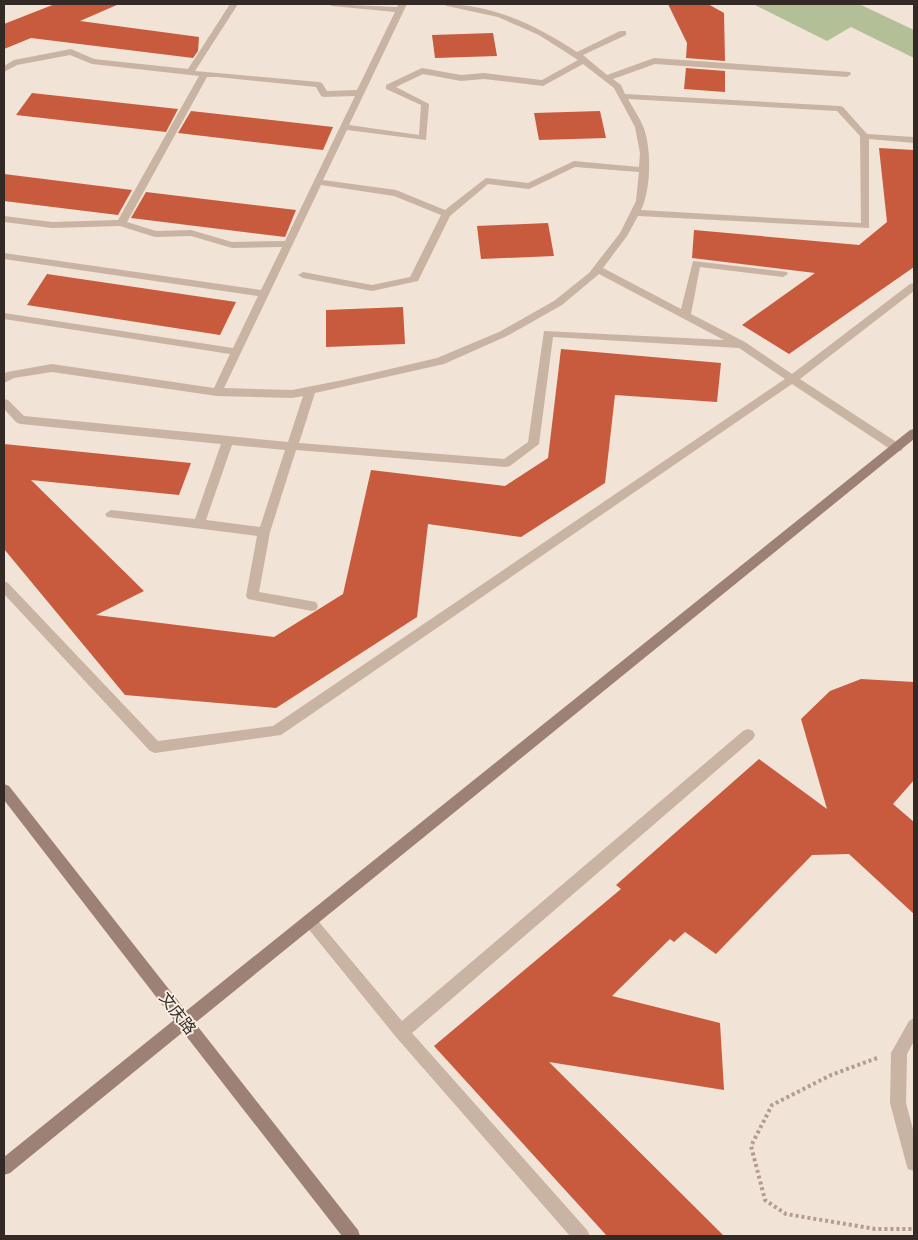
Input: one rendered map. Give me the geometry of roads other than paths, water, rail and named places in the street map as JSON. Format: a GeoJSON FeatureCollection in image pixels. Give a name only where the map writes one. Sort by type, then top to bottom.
{"type":"FeatureCollection","features":[{"type":"Feature","properties":{"kind":"street"},"geometry":{"type":"LineString","coordinates":[[190,72],[234,4]]}},
{"type":"Feature","properties":{"kind":"street"},"geometry":{"type":"LineString","coordinates":[[218,392],[402,7],[332,4]]}},
{"type":"Feature","properties":{"kind":"street"},"geometry":{"type":"LineString","coordinates":[[4,379],[11,375],[52,368],[218,392],[292,394],[310,391],[440,361],[503,334],[558,302],[593,275],[624,234],[640,201],[645,153],[639,127],[618,88],[580,58],[542,33],[500,15],[447,4]]}},
{"type":"Feature","properties":{"kind":"street"},"geometry":{"type":"LineString","coordinates":[[344,127],[423,138],[425,104],[389,87],[422,71],[460,78],[484,76],[543,82],[623,33]]}},
{"type":"Feature","properties":{"kind":"street"},"geometry":{"type":"LineString","coordinates":[[4,69],[14,63],[71,52],[92,61],[204,75],[218,74],[319,85],[324,94],[360,93]]}},
{"type":"Feature","properties":{"kind":"street"},"geometry":{"type":"LineString","coordinates":[[606,78],[654,61],[846,74]]}},
{"type":"Feature","properties":{"kind":"street"},"geometry":{"type":"LineString","coordinates":[[121,223],[204,75]]}},
{"type":"Feature","properties":{"kind":"street"},"geometry":{"type":"LineString","coordinates":[[622,96],[840,109],[864,136],[866,226],[634,213]]}},
{"type":"Feature","properties":{"kind":"street"},"geometry":{"type":"LineString","coordinates":[[864,136],[914,140]]}},
{"type":"Feature","properties":{"kind":"street"},"geometry":{"type":"LineString","coordinates":[[303,275],[372,288],[414,279],[446,214],[486,181],[529,186],[574,164],[644,170]]}},
{"type":"Feature","properties":{"kind":"street"},"geometry":{"type":"LineString","coordinates":[[318,182],[396,192],[446,214]]}},
{"type":"Feature","properties":{"kind":"street"},"geometry":{"type":"LineString","coordinates":[[4,219],[52,226],[121,223],[155,234],[191,233],[232,245],[288,244]]}},
{"type":"Feature","properties":{"kind":"street"},"geometry":{"type":"LineString","coordinates":[[4,256],[264,294]]}},
{"type":"Feature","properties":{"kind":"street"},"geometry":{"type":"LineString","coordinates":[[685,316],[696,262],[783,274]]}},
{"type":"Feature","properties":{"kind":"street"},"geometry":{"type":"LineString","coordinates":[[597,269],[741,345],[897,448]]}},
{"type":"Feature","properties":{"kind":"street"},"geometry":{"type":"LineString","coordinates":[[4,586],[156,747],[276,731],[792,379],[914,286]]}},
{"type":"Feature","properties":{"kind":"street"},"geometry":{"type":"LineString","coordinates":[[4,316],[237,352]]}},
{"type":"Feature","properties":{"kind":"street"},"geometry":{"type":"LineString","coordinates":[[4,403],[21,420],[228,441],[506,463],[533,444],[548,333],[741,345]]}},
{"type":"Feature","properties":{"kind":"street"},"geometry":{"type":"LineString","coordinates":[[310,391],[264,532],[252,596],[312,606]]}},
{"type":"Feature","properties":{"kind":"street"},"geometry":{"type":"LineString","coordinates":[[4,1167],[914,434]]}},
{"type":"Feature","properties":{"kind":"street"},"geometry":{"type":"LineString","coordinates":[[199,524],[228,441]]}},
{"type":"Feature","properties":{"kind":"street"},"geometry":{"type":"LineString","coordinates":[[111,514],[264,532]]}},
{"type":"Feature","properties":{"kind":"street"},"geometry":{"type":"LineString","coordinates":[[401,1032],[748,735]]}},
{"type":"Feature","properties":{"kind":"street","name":"文庆路"},"geometry":{"type":"LineString","coordinates":[[4,790],[352,1236]]}},
{"type":"Feature","properties":{"kind":"street"},"geometry":{"type":"LineString","coordinates":[[309,921],[401,1032],[581,1236]]}},
{"type":"Feature","properties":{"kind":"street"},"geometry":{"type":"LineString","coordinates":[[914,1026],[900,1052],[898,1103],[914,1162]]}}]}
